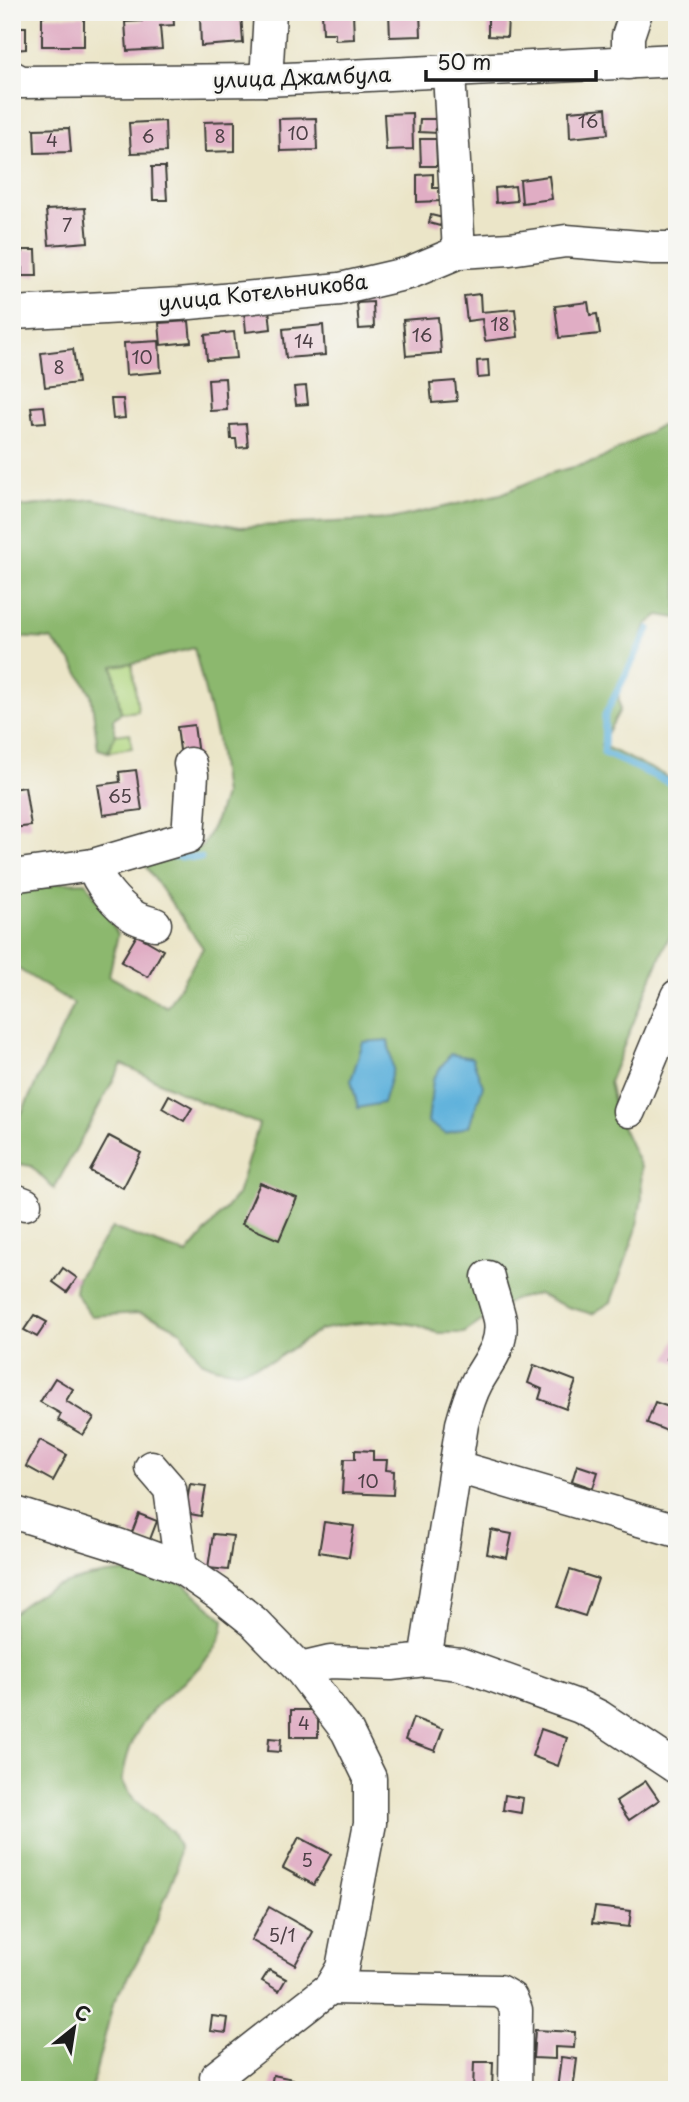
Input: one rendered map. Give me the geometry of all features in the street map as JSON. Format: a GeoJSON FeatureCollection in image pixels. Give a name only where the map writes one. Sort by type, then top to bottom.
{"type":"FeatureCollection","features":[{"type":"Feature","properties":{"kind":"street"},"geometry":{"type":"LineString","coordinates":[[266,80],[270,12]]}},
{"type":"Feature","properties":{"kind":"street"},"geometry":{"type":"LineString","coordinates":[[628,63],[628,36],[636,12]]}},
{"type":"Feature","properties":{"kind":"street","name":"улица Джамбула"},"geometry":{"type":"LineString","coordinates":[[12,77],[22,82],[266,80],[677,60]]}},
{"type":"Feature","properties":{"kind":"street"},"geometry":{"type":"LineString","coordinates":[[449,73],[459,252]]}},
{"type":"Feature","properties":{"kind":"street","name":"улица Котельникова"},"geometry":{"type":"LineString","coordinates":[[12,313],[179,304],[340,289],[409,274],[459,252],[510,249],[566,241],[677,248]]}},
{"type":"Feature","properties":{"kind":"street"},"geometry":{"type":"LineString","coordinates":[[12,876],[93,865],[131,838],[188,836],[192,775],[190,764]]}},
{"type":"Feature","properties":{"kind":"street"},"geometry":{"type":"LineString","coordinates":[[93,865],[102,883],[117,901],[134,917],[155,924]]}},
{"type":"Feature","properties":{"kind":"street"},"geometry":{"type":"LineString","coordinates":[[629,1111],[677,996]]}},
{"type":"Feature","properties":{"kind":"street"},"geometry":{"type":"LineString","coordinates":[[425,1660],[462,1424],[468,1400],[491,1362],[499,1342],[500,1322],[488,1277]]}},
{"type":"Feature","properties":{"kind":"street"},"geometry":{"type":"LineString","coordinates":[[151,1467],[170,1489],[181,1568]]}},
{"type":"Feature","properties":{"kind":"street"},"geometry":{"type":"LineString","coordinates":[[457,1467],[677,1531]]}},
{"type":"Feature","properties":{"kind":"street"},"geometry":{"type":"LineString","coordinates":[[12,1512],[181,1568],[219,1594],[254,1622],[300,1669],[347,1731],[370,1778],[370,1823],[342,1968],[330,1988],[216,2077]]}},
{"type":"Feature","properties":{"kind":"street"},"geometry":{"type":"LineString","coordinates":[[300,1669],[330,1662],[391,1664],[425,1660],[460,1664],[580,1707],[600,1717],[677,1768]]}},
{"type":"Feature","properties":{"kind":"street"},"geometry":{"type":"LineString","coordinates":[[330,1988],[499,1991],[512,1998],[516,2010],[516,2090]]}},
{"type":"Feature","properties":{"kind":"green space"},"geometry":{"type":"Polygon","coordinates":[[[677,422],[677,618],[659,615],[646,625],[634,658],[618,689],[620,710],[601,745],[663,774],[677,784],[677,924],[666,943],[609,1082],[616,1113],[641,1167],[642,1198],[636,1231],[611,1302],[592,1314],[538,1294],[512,1300],[464,1333],[437,1333],[417,1325],[390,1321],[350,1324],[320,1330],[274,1360],[237,1371],[201,1361],[181,1331],[158,1319],[139,1313],[91,1316],[75,1292],[77,1278],[112,1228],[187,1254],[237,1195],[259,1124],[199,1101],[122,1064],[54,1189],[31,1166],[12,1163],[12,1133],[74,1004],[12,965],[12,885],[86,882],[118,934],[109,976],[167,1007],[203,948],[144,864],[185,855],[203,845],[216,820],[224,795],[217,739],[194,648],[113,666],[121,713],[113,719],[115,735],[108,752],[98,749],[91,694],[73,663],[51,639],[12,637],[12,508],[93,499],[240,527],[391,519],[501,494],[551,473],[597,461],[658,427],[677,422]]]}},
{"type":"Feature","properties":{"kind":"green space"},"geometry":{"type":"Polygon","coordinates":[[[132,663],[138,711],[121,713],[113,666],[132,663]]]}},
{"type":"Feature","properties":{"kind":"green space"},"geometry":{"type":"Polygon","coordinates":[[[130,733],[132,748],[108,752],[115,735],[130,733]]]}},
{"type":"Feature","properties":{"kind":"green space"},"geometry":{"type":"Polygon","coordinates":[[[144,1571],[184,1584],[224,1620],[221,1635],[206,1661],[158,1705],[142,1724],[130,1747],[122,1781],[135,1801],[172,1832],[179,1846],[177,1868],[150,1938],[113,2004],[91,2090],[12,2090],[12,1614],[57,1586],[108,1574],[144,1571]]]}},
{"type":"Feature","properties":{"kind":"water"},"geometry":{"type":"Polygon","coordinates":[[[388,1040],[393,1069],[383,1103],[358,1108],[351,1080],[363,1042],[388,1040]]]}},
{"type":"Feature","properties":{"kind":"water"},"geometry":{"type":"Polygon","coordinates":[[[450,1054],[472,1058],[483,1086],[469,1126],[446,1134],[428,1122],[433,1079],[450,1054]]]}},
{"type":"Feature","properties":{"kind":"building"},"geometry":{"type":"Polygon","coordinates":[[[141,12],[173,12],[174,25],[160,26],[162,49],[127,51],[125,22],[142,21],[141,12]]]}},
{"type":"Feature","properties":{"kind":"building"},"geometry":{"type":"Polygon","coordinates":[[[219,12],[241,12],[243,43],[201,46],[200,16],[219,15],[219,12]]]}},
{"type":"Feature","properties":{"kind":"building"},"geometry":{"type":"Polygon","coordinates":[[[322,12],[353,12],[354,39],[335,40],[335,33],[323,33],[322,12]]]}},
{"type":"Feature","properties":{"kind":"building"},"geometry":{"type":"Polygon","coordinates":[[[389,12],[420,12],[421,36],[390,37],[389,12]]]}},
{"type":"Feature","properties":{"kind":"building"},"geometry":{"type":"Polygon","coordinates":[[[449,12],[480,12],[480,16],[449,16],[449,12]]]}},
{"type":"Feature","properties":{"kind":"building"},"geometry":{"type":"Polygon","coordinates":[[[42,16],[84,16],[84,46],[42,46],[42,16]]]}},
{"type":"Feature","properties":{"kind":"building"},"geometry":{"type":"Polygon","coordinates":[[[488,17],[508,17],[507,37],[488,36],[488,17]]]}},
{"type":"Feature","properties":{"kind":"building"},"geometry":{"type":"Polygon","coordinates":[[[12,27],[26,27],[26,49],[12,50],[12,27]]]}},
{"type":"Feature","properties":{"kind":"building"},"geometry":{"type":"Polygon","coordinates":[[[606,108],[608,134],[570,138],[569,111],[606,108]]]}},
{"type":"Feature","properties":{"kind":"building"},"geometry":{"type":"Polygon","coordinates":[[[412,113],[413,149],[386,150],[384,114],[412,113]]]}},
{"type":"Feature","properties":{"kind":"building"},"geometry":{"type":"Polygon","coordinates":[[[316,118],[317,150],[280,151],[279,119],[316,118]]]}},
{"type":"Feature","properties":{"kind":"building"},"geometry":{"type":"Polygon","coordinates":[[[420,119],[438,119],[438,133],[419,132],[420,119]]]}},
{"type":"Feature","properties":{"kind":"building"},"geometry":{"type":"Polygon","coordinates":[[[165,121],[166,152],[131,153],[129,123],[165,121]]]}},
{"type":"Feature","properties":{"kind":"building"},"geometry":{"type":"Polygon","coordinates":[[[235,121],[235,151],[205,152],[204,122],[235,121]]]}},
{"type":"Feature","properties":{"kind":"building"},"geometry":{"type":"Polygon","coordinates":[[[69,128],[71,152],[35,153],[34,129],[69,128]]]}},
{"type":"Feature","properties":{"kind":"building"},"geometry":{"type":"Polygon","coordinates":[[[420,139],[436,139],[437,166],[421,166],[420,139]]]}},
{"type":"Feature","properties":{"kind":"building"},"geometry":{"type":"Polygon","coordinates":[[[152,167],[165,167],[167,200],[153,200],[152,167]]]}},
{"type":"Feature","properties":{"kind":"building"},"geometry":{"type":"Polygon","coordinates":[[[433,174],[433,188],[441,188],[441,201],[417,202],[417,175],[433,174]]]}},
{"type":"Feature","properties":{"kind":"building"},"geometry":{"type":"Polygon","coordinates":[[[549,176],[552,199],[522,203],[520,180],[549,176]]]}},
{"type":"Feature","properties":{"kind":"building"},"geometry":{"type":"Polygon","coordinates":[[[515,186],[517,201],[496,203],[495,188],[515,186]]]}},
{"type":"Feature","properties":{"kind":"building"},"geometry":{"type":"Polygon","coordinates":[[[85,208],[88,242],[49,245],[46,210],[85,208]]]}},
{"type":"Feature","properties":{"kind":"building"},"geometry":{"type":"Polygon","coordinates":[[[431,215],[443,218],[440,226],[429,223],[431,215]]]}},
{"type":"Feature","properties":{"kind":"building"},"geometry":{"type":"Polygon","coordinates":[[[22,250],[36,250],[37,276],[22,276],[22,250]]]}},
{"type":"Feature","properties":{"kind":"building"},"geometry":{"type":"Polygon","coordinates":[[[480,294],[481,312],[515,309],[518,337],[485,341],[482,319],[467,321],[464,296],[480,294]]]}},
{"type":"Feature","properties":{"kind":"building"},"geometry":{"type":"Polygon","coordinates":[[[672,296],[677,296],[677,325],[675,325],[672,296]]]}},
{"type":"Feature","properties":{"kind":"building"},"geometry":{"type":"Polygon","coordinates":[[[373,302],[374,328],[359,329],[357,303],[373,302]]]}},
{"type":"Feature","properties":{"kind":"building"},"geometry":{"type":"Polygon","coordinates":[[[588,302],[590,315],[597,314],[600,334],[559,338],[555,306],[588,302]]]}},
{"type":"Feature","properties":{"kind":"building"},"geometry":{"type":"Polygon","coordinates":[[[269,308],[271,329],[246,332],[244,311],[269,308]]]}},
{"type":"Feature","properties":{"kind":"building"},"geometry":{"type":"Polygon","coordinates":[[[438,317],[441,353],[406,356],[403,320],[438,317]]]}},
{"type":"Feature","properties":{"kind":"building"},"geometry":{"type":"Polygon","coordinates":[[[189,321],[191,342],[161,345],[159,323],[189,321]]]}},
{"type":"Feature","properties":{"kind":"building"},"geometry":{"type":"Polygon","coordinates":[[[323,325],[325,355],[286,358],[283,329],[323,325]]]}},
{"type":"Feature","properties":{"kind":"building"},"geometry":{"type":"Polygon","coordinates":[[[234,332],[237,358],[207,360],[205,335],[234,332]]]}},
{"type":"Feature","properties":{"kind":"building"},"geometry":{"type":"Polygon","coordinates":[[[159,341],[161,372],[126,375],[124,343],[159,341]]]}},
{"type":"Feature","properties":{"kind":"building"},"geometry":{"type":"Polygon","coordinates":[[[73,349],[78,383],[45,387],[41,353],[73,349]]]}},
{"type":"Feature","properties":{"kind":"building"},"geometry":{"type":"Polygon","coordinates":[[[488,360],[489,377],[478,378],[477,361],[488,360]]]}},
{"type":"Feature","properties":{"kind":"building"},"geometry":{"type":"Polygon","coordinates":[[[225,378],[227,410],[210,411],[208,379],[225,378]]]}},
{"type":"Feature","properties":{"kind":"building"},"geometry":{"type":"Polygon","coordinates":[[[455,381],[457,401],[432,403],[430,383],[455,381]]]}},
{"type":"Feature","properties":{"kind":"building"},"geometry":{"type":"Polygon","coordinates":[[[306,386],[308,404],[296,405],[294,387],[306,386]]]}},
{"type":"Feature","properties":{"kind":"building"},"geometry":{"type":"Polygon","coordinates":[[[111,399],[123,399],[125,418],[113,419],[111,399]]]}},
{"type":"Feature","properties":{"kind":"building"},"geometry":{"type":"Polygon","coordinates":[[[44,406],[46,422],[33,423],[31,407],[44,406]]]}},
{"type":"Feature","properties":{"kind":"building"},"geometry":{"type":"Polygon","coordinates":[[[246,424],[248,447],[237,448],[236,439],[231,439],[230,425],[246,424]]]}},
{"type":"Feature","properties":{"kind":"building"},"geometry":{"type":"Polygon","coordinates":[[[194,725],[198,755],[181,758],[177,727],[194,725]]]}},
{"type":"Feature","properties":{"kind":"building"},"geometry":{"type":"Polygon","coordinates":[[[136,770],[142,810],[103,815],[98,785],[120,782],[119,772],[136,770]]]}},
{"type":"Feature","properties":{"kind":"building"},"geometry":{"type":"Polygon","coordinates":[[[25,787],[31,826],[12,828],[12,789],[25,787]]]}},
{"type":"Feature","properties":{"kind":"building"},"geometry":{"type":"Polygon","coordinates":[[[137,935],[163,950],[148,977],[121,962],[137,935]]]}},
{"type":"Feature","properties":{"kind":"building"},"geometry":{"type":"Polygon","coordinates":[[[169,1095],[192,1108],[184,1121],[162,1108],[169,1095]]]}},
{"type":"Feature","properties":{"kind":"building"},"geometry":{"type":"Polygon","coordinates":[[[109,1136],[141,1153],[123,1188],[90,1171],[109,1136]]]}},
{"type":"Feature","properties":{"kind":"building"},"geometry":{"type":"Polygon","coordinates":[[[260,1183],[297,1198],[279,1240],[242,1224],[260,1183]]]}},
{"type":"Feature","properties":{"kind":"building"},"geometry":{"type":"Polygon","coordinates":[[[63,1268],[77,1278],[67,1292],[53,1282],[63,1268]]]}},
{"type":"Feature","properties":{"kind":"building"},"geometry":{"type":"Polygon","coordinates":[[[34,1315],[47,1322],[37,1337],[24,1330],[34,1315]]]}},
{"type":"Feature","properties":{"kind":"building"},"geometry":{"type":"Polygon","coordinates":[[[677,1335],[677,1363],[667,1359],[677,1335]]]}},
{"type":"Feature","properties":{"kind":"building"},"geometry":{"type":"Polygon","coordinates":[[[534,1365],[576,1381],[566,1409],[539,1399],[542,1389],[528,1383],[534,1365]]]}},
{"type":"Feature","properties":{"kind":"building"},"geometry":{"type":"Polygon","coordinates":[[[55,1378],[73,1389],[66,1401],[94,1418],[83,1435],[58,1420],[61,1414],[40,1402],[55,1378]]]}},
{"type":"Feature","properties":{"kind":"building"},"geometry":{"type":"Polygon","coordinates":[[[655,1402],[677,1410],[677,1420],[672,1433],[647,1423],[655,1402]]]}},
{"type":"Feature","properties":{"kind":"building"},"geometry":{"type":"Polygon","coordinates":[[[40,1440],[67,1455],[53,1481],[26,1466],[40,1440]]]}},
{"type":"Feature","properties":{"kind":"building"},"geometry":{"type":"Polygon","coordinates":[[[355,1450],[373,1451],[373,1460],[387,1460],[386,1470],[394,1471],[393,1495],[342,1493],[344,1459],[355,1459],[355,1450]]]}},
{"type":"Feature","properties":{"kind":"building"},"geometry":{"type":"Polygon","coordinates":[[[577,1465],[598,1472],[593,1488],[572,1481],[577,1465]]]}},
{"type":"Feature","properties":{"kind":"building"},"geometry":{"type":"Polygon","coordinates":[[[190,1484],[206,1486],[201,1516],[185,1513],[190,1484]]]}},
{"type":"Feature","properties":{"kind":"building"},"geometry":{"type":"Polygon","coordinates":[[[139,1514],[157,1521],[149,1542],[131,1535],[139,1514]]]}},
{"type":"Feature","properties":{"kind":"building"},"geometry":{"type":"Polygon","coordinates":[[[324,1522],[354,1526],[349,1557],[319,1552],[324,1522]]]}},
{"type":"Feature","properties":{"kind":"building"},"geometry":{"type":"Polygon","coordinates":[[[491,1530],[512,1534],[507,1558],[487,1554],[491,1530]]]}},
{"type":"Feature","properties":{"kind":"building"},"geometry":{"type":"Polygon","coordinates":[[[213,1534],[233,1536],[228,1570],[208,1568],[213,1534]]]}},
{"type":"Feature","properties":{"kind":"building"},"geometry":{"type":"Polygon","coordinates":[[[570,1570],[598,1579],[585,1616],[557,1607],[570,1570]]]}},
{"type":"Feature","properties":{"kind":"building"},"geometry":{"type":"Polygon","coordinates":[[[291,1710],[318,1710],[318,1737],[291,1737],[291,1710]]]}},
{"type":"Feature","properties":{"kind":"building"},"geometry":{"type":"Polygon","coordinates":[[[413,1718],[443,1729],[435,1751],[405,1740],[413,1718]]]}},
{"type":"Feature","properties":{"kind":"building"},"geometry":{"type":"Polygon","coordinates":[[[541,1729],[567,1738],[558,1766],[532,1756],[541,1729]]]}},
{"type":"Feature","properties":{"kind":"building"},"geometry":{"type":"Polygon","coordinates":[[[269,1738],[281,1739],[280,1752],[268,1751],[269,1738]]]}},
{"type":"Feature","properties":{"kind":"building"},"geometry":{"type":"Polygon","coordinates":[[[646,1781],[659,1800],[629,1820],[616,1801],[646,1781]]]}},
{"type":"Feature","properties":{"kind":"building"},"geometry":{"type":"Polygon","coordinates":[[[505,1795],[523,1798],[521,1813],[503,1810],[505,1795]]]}},
{"type":"Feature","properties":{"kind":"building"},"geometry":{"type":"Polygon","coordinates":[[[299,1837],[331,1854],[314,1885],[283,1868],[299,1837]]]}},
{"type":"Feature","properties":{"kind":"building"},"geometry":{"type":"Polygon","coordinates":[[[269,1907],[313,1932],[295,1965],[251,1940],[269,1907]]]}},
{"type":"Feature","properties":{"kind":"building"},"geometry":{"type":"Polygon","coordinates":[[[595,1907],[631,1911],[629,1927],[592,1923],[595,1907]]]}},
{"type":"Feature","properties":{"kind":"building"},"geometry":{"type":"Polygon","coordinates":[[[269,1970],[286,1979],[279,1991],[262,1981],[269,1970]]]}},
{"type":"Feature","properties":{"kind":"building"},"geometry":{"type":"Polygon","coordinates":[[[212,2016],[228,2018],[226,2033],[210,2031],[212,2016]]]}},
{"type":"Feature","properties":{"kind":"building"},"geometry":{"type":"Polygon","coordinates":[[[535,2030],[575,2032],[574,2048],[555,2047],[555,2059],[533,2058],[535,2030]]]}},
{"type":"Feature","properties":{"kind":"building"},"geometry":{"type":"Polygon","coordinates":[[[561,2057],[577,2059],[573,2090],[557,2090],[561,2057]]]}},
{"type":"Feature","properties":{"kind":"building"},"geometry":{"type":"Polygon","coordinates":[[[474,2062],[493,2062],[492,2090],[473,2090],[474,2062]]]}},
{"type":"Feature","properties":{"kind":"building"},"geometry":{"type":"Polygon","coordinates":[[[273,2075],[293,2079],[291,2090],[271,2086],[273,2075]]]}},
{"type":"Feature","properties":{"kind":"waterway"},"geometry":{"type":"LineString","coordinates":[[649,629],[605,715],[604,753],[677,786]]}},
{"type":"Feature","properties":{"kind":"waterway"},"geometry":{"type":"LineString","coordinates":[[170,856],[201,858]]}}]}
